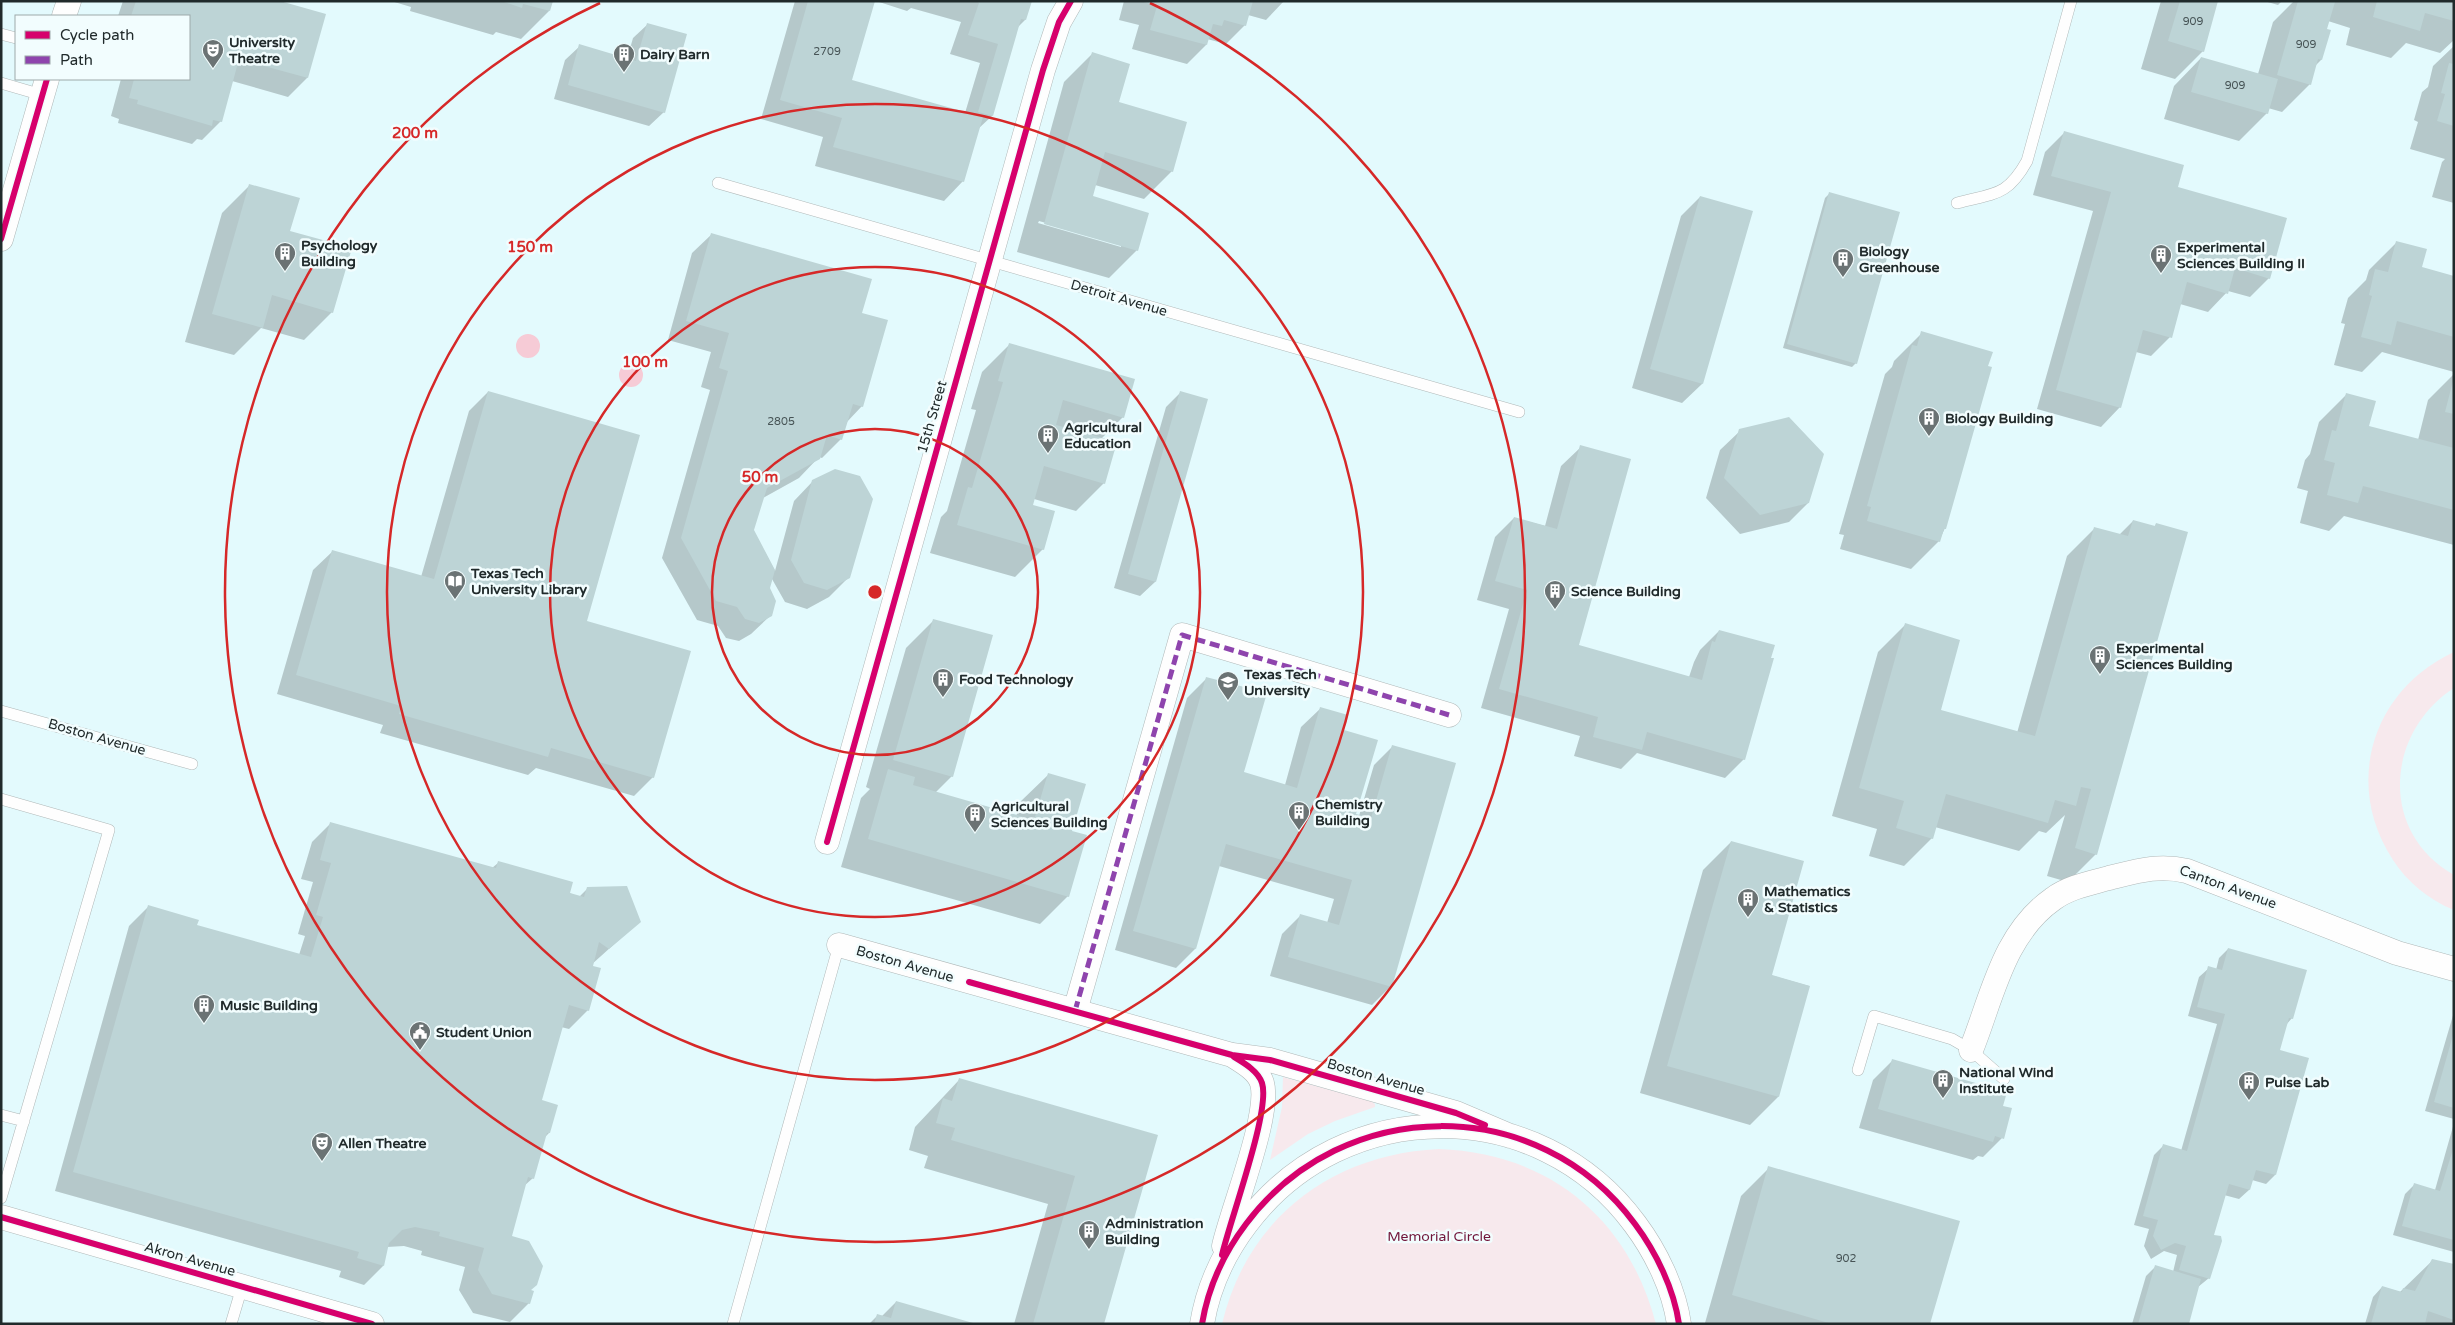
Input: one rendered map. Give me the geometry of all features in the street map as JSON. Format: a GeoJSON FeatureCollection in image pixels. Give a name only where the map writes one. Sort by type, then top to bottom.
{"type":"FeatureCollection","features":[{"type":"Feature","properties":{"kind":"street"},"geometry":{"type":"LineString","coordinates":[[64,15],[69,1]]}},
{"type":"Feature","properties":{"kind":"street","name":"15th Street"},"geometry":{"type":"LineString","coordinates":[[827,842],[1043,70],[1059,22],[1071,1]]}},
{"type":"Feature","properties":{"kind":"street"},"geometry":{"type":"LineString","coordinates":[[1,239],[9,186],[44,87]]}},
{"type":"Feature","properties":{"kind":"street"},"geometry":{"type":"LineString","coordinates":[[1075,1011],[1182,635],[1449,715]]}},
{"type":"Feature","properties":{"kind":"street","name":"Canton Avenue"},"geometry":{"type":"LineString","coordinates":[[1971,1050],[1981,1027],[1997,976],[2023,929],[2042,908],[2053,898],[2070,890],[2135,871],[2156,867],[2170,866],[2188,870],[2390,950],[2454,969]]}},
{"type":"Feature","properties":{"kind":"street","name":"Boston Avenue"},"geometry":{"type":"LineString","coordinates":[[839,945],[1232,1055],[1270,1060],[1456,1113],[1510,1136]]}},
{"type":"Feature","properties":{"kind":"street","name":"Boston Avenue"},"geometry":{"type":"LineString","coordinates":[[1217,1275],[1265,1097],[1262,1081],[1252,1069],[1232,1055]]}},
{"type":"Feature","properties":{"kind":"street"},"geometry":{"type":"LineString","coordinates":[[1202,1324],[1217,1275],[1240,1233],[1270,1197],[1306,1167],[1334,1151],[1370,1136],[1417,1127],[1464,1127],[1510,1136],[1538,1145],[1575,1166],[1600,1185],[1628,1214],[1642,1233],[1664,1275],[1679,1324]]}},
{"type":"Feature","properties":{"kind":"street","name":"Akron Avenue"},"geometry":{"type":"LineString","coordinates":[[1,1217],[372,1324]]}},
{"type":"Feature","properties":{"kind":"lane"},"geometry":{"type":"LineString","coordinates":[[1957,203],[2005,190],[2018,177],[2027,161],[2071,1]]}},
{"type":"Feature","properties":{"kind":"lane"},"geometry":{"type":"LineString","coordinates":[[1,34],[15,38]]}},
{"type":"Feature","properties":{"kind":"lane"},"geometry":{"type":"LineString","coordinates":[[1,82],[44,87]]}},
{"type":"Feature","properties":{"kind":"lane","name":"Detroit Avenue"},"geometry":{"type":"LineString","coordinates":[[718,183],[1520,412]]}},
{"type":"Feature","properties":{"kind":"lane","name":"Boston Avenue"},"geometry":{"type":"LineString","coordinates":[[1,710],[192,764]]}},
{"type":"Feature","properties":{"kind":"lane"},"geometry":{"type":"LineString","coordinates":[[1,799],[109,830],[1,1198]]}},
{"type":"Feature","properties":{"kind":"lane"},"geometry":{"type":"LineString","coordinates":[[733,1324],[839,945]]}},
{"type":"Feature","properties":{"kind":"lane"},"geometry":{"type":"LineString","coordinates":[[1858,1070],[1874,1016],[1933,1032],[1971,1050],[2004,1079]]}},
{"type":"Feature","properties":{"kind":"lane"},"geometry":{"type":"LineString","coordinates":[[1,1115],[24,1121]]}},
{"type":"Feature","properties":{"kind":"lane"},"geometry":{"type":"LineString","coordinates":[[232,1324],[242,1287]]}},
{"type":"Feature","properties":{"kind":"shaded area","name":"Texas Tech University"},"geometry":{"type":"Polygon","coordinates":[[[1,1],[2454,1],[2454,1324],[1,1324],[1,1]]]}},
{"type":"Feature","properties":{"kind":"shaded area"},"geometry":{"type":"Polygon","coordinates":[[[528,334],[537,337],[540,346],[537,355],[528,358],[519,355],[516,346],[519,337],[528,334]]]}},
{"type":"Feature","properties":{"kind":"shaded area"},"geometry":{"type":"Polygon","coordinates":[[[631,363],[640,366],[643,375],[640,384],[631,387],[622,384],[619,375],[622,366],[631,363]]]}},
{"type":"Feature","properties":{"kind":"green space"},"geometry":{"type":"Polygon","coordinates":[[[2454,652],[2454,688],[2431,707],[2415,730],[2404,755],[2400,782],[2403,809],[2412,834],[2429,856],[2454,875],[2454,910],[2419,890],[2393,860],[2378,831],[2370,801],[2369,771],[2374,742],[2385,714],[2403,690],[2426,669],[2454,652]]]}},
{"type":"Feature","properties":{"kind":"green space"},"geometry":{"type":"Polygon","coordinates":[[[1283,1077],[1371,1101],[1375,1104],[1375,1107],[1335,1121],[1308,1134],[1270,1160],[1282,1107],[1283,1077]]]}},
{"type":"Feature","properties":{"kind":"green space","name":"Memorial Circle"},"geometry":{"type":"Polygon","coordinates":[[[1439,1149],[1478,1153],[1515,1163],[1548,1178],[1578,1198],[1604,1223],[1626,1252],[1643,1286],[1656,1324],[1222,1324],[1234,1286],[1251,1253],[1273,1223],[1300,1199],[1330,1179],[1363,1164],[1400,1154],[1439,1149]]]}},
{"type":"Feature","properties":{"kind":"building","name":"University Theatre"},"geometry":{"type":"Polygon","coordinates":[[[136,1],[280,1],[326,14],[308,78],[239,59],[222,122],[213,120],[212,126],[137,104],[138,100],[129,98],[134,80],[190,80],[190,15],[131,15],[136,1]]]}},
{"type":"Feature","properties":{"kind":"building"},"geometry":{"type":"Polygon","coordinates":[[[501,1],[553,1],[550,11],[523,4],[522,8],[501,1]]]}},
{"type":"Feature","properties":{"kind":"building"},"geometry":{"type":"Polygon","coordinates":[[[808,1],[875,1],[852,80],[983,117],[964,182],[833,147],[842,118],[780,100],[808,1]]]}},
{"type":"Feature","properties":{"kind":"building"},"geometry":{"type":"Polygon","coordinates":[[[976,1],[1032,1],[1026,20],[1021,19],[993,116],[978,112],[998,44],[968,35],[979,3],[976,1]]]}},
{"type":"Feature","properties":{"kind":"building"},"geometry":{"type":"Polygon","coordinates":[[[1140,1],[1253,1],[1246,26],[1224,20],[1222,26],[1213,24],[1207,45],[1150,30],[1157,6],[1140,1]]]}},
{"type":"Feature","properties":{"kind":"building"},"geometry":{"type":"Polygon","coordinates":[[[2180,1],[2218,1],[2204,52],[2168,41],[2180,1]]]}},
{"type":"Feature","properties":{"kind":"building"},"geometry":{"type":"Polygon","coordinates":[[[2298,1],[2335,2],[2327,29],[2331,30],[2322,60],[2318,59],[2311,85],[2277,75],[2298,1]]]}},
{"type":"Feature","properties":{"kind":"building"},"geometry":{"type":"Polygon","coordinates":[[[2377,1],[2454,1],[2454,21],[2425,13],[2420,31],[2373,17],[2377,1]]]}},
{"type":"Feature","properties":{"kind":"building","name":"Dairy Barn"},"geometry":{"type":"Polygon","coordinates":[[[647,23],[687,34],[665,113],[568,85],[579,44],[636,61],[647,23]]]}},
{"type":"Feature","properties":{"kind":"building"},"geometry":{"type":"Polygon","coordinates":[[[1092,52],[1130,64],[1119,102],[1187,122],[1173,172],[1105,152],[1093,196],[1149,213],[1138,251],[1044,224],[1092,52]]]}},
{"type":"Feature","properties":{"kind":"building"},"geometry":{"type":"Polygon","coordinates":[[[2201,57],[2278,79],[2268,114],[2191,92],[2201,57]]]}},
{"type":"Feature","properties":{"kind":"building"},"geometry":{"type":"Polygon","coordinates":[[[2449,63],[2454,64],[2454,126],[2437,121],[2445,94],[2441,93],[2449,63]]]}},
{"type":"Feature","properties":{"kind":"building","name":"Experimental Sciences Building II"},"geometry":{"type":"Polygon","coordinates":[[[2064,131],[2184,165],[2178,187],[2287,218],[2270,279],[2235,268],[2228,294],[2187,282],[2172,338],[2143,330],[2121,408],[2056,390],[2111,192],[2051,176],[2064,131]]]}},
{"type":"Feature","properties":{"kind":"building","name":"Psychology Building"},"geometry":{"type":"Polygon","coordinates":[[[249,184],[300,198],[290,231],[352,248],[333,313],[272,295],[263,328],[212,314],[249,184]]]}},
{"type":"Feature","properties":{"kind":"building","name":"Biology Greenhouse"},"geometry":{"type":"Polygon","coordinates":[[[1829,192],[1900,212],[1857,364],[1787,344],[1829,192]]]}},
{"type":"Feature","properties":{"kind":"building"},"geometry":{"type":"Polygon","coordinates":[[[1700,196],[1753,211],[1703,384],[1650,369],[1700,196]]]}},
{"type":"Feature","properties":{"kind":"building"},"geometry":{"type":"Polygon","coordinates":[[[711,233],[872,279],[862,313],[888,320],[863,407],[853,404],[842,440],[827,435],[820,459],[767,488],[754,530],[775,570],[770,588],[776,601],[772,616],[759,623],[745,619],[737,607],[716,601],[681,538],[728,371],[719,368],[729,333],[686,321],[711,233]]]}},
{"type":"Feature","properties":{"kind":"building"},"geometry":{"type":"Polygon","coordinates":[[[2396,241],[2427,249],[2422,267],[2454,276],[2454,337],[2397,321],[2391,345],[2361,337],[2372,296],[2369,295],[2375,269],[2388,272],[2396,241]]]}},
{"type":"Feature","properties":{"kind":"building","name":"Biology Building"},"geometry":{"type":"Polygon","coordinates":[[[1921,331],[1993,352],[1988,366],[1992,367],[1946,529],[1944,529],[1940,542],[1867,521],[1871,507],[1867,506],[1912,345],[1917,346],[1921,331]]]}},
{"type":"Feature","properties":{"kind":"building","name":"Agricultural Education"},"geometry":{"type":"Polygon","coordinates":[[[1009,343],[1135,379],[1124,418],[1063,400],[1056,425],[1117,442],[1105,484],[1044,466],[1033,505],[1055,511],[1044,550],[957,525],[968,487],[972,488],[1003,382],[998,381],[1009,343]]]}},
{"type":"Feature","properties":{"kind":"building"},"geometry":{"type":"Polygon","coordinates":[[[2454,381],[2454,414],[2445,412],[2454,381]]]}},
{"type":"Feature","properties":{"kind":"building","name":"Texas Tech University Library"},"geometry":{"type":"Polygon","coordinates":[[[488,391],[640,435],[587,621],[691,651],[654,778],[551,748],[548,757],[399,714],[401,706],[296,675],[332,550],[434,579],[488,391]]]}},
{"type":"Feature","properties":{"kind":"building"},"geometry":{"type":"Polygon","coordinates":[[[1180,391],[1208,399],[1156,582],[1128,574],[1180,391]]]}},
{"type":"Feature","properties":{"kind":"building"},"geometry":{"type":"Polygon","coordinates":[[[2346,393],[2376,401],[2369,426],[2454,448],[2454,510],[2363,486],[2358,503],[2327,495],[2335,463],[2324,460],[2332,430],[2336,431],[2346,393]]]}},
{"type":"Feature","properties":{"kind":"building"},"geometry":{"type":"Polygon","coordinates":[[[1789,417],[1824,454],[1809,503],[1760,515],[1724,478],[1739,429],[1789,417]]]}},
{"type":"Feature","properties":{"kind":"building","name":"Science Building"},"geometry":{"type":"Polygon","coordinates":[[[1580,445],[1631,459],[1579,645],[1702,680],[1712,641],[1715,642],[1719,630],[1775,645],[1771,658],[1774,658],[1745,760],[1647,732],[1642,750],[1593,737],[1598,717],[1499,689],[1527,590],[1495,581],[1514,517],[1557,529],[1580,445]]]}},
{"type":"Feature","properties":{"kind":"building"},"geometry":{"type":"Polygon","coordinates":[[[835,469],[860,476],[873,499],[850,578],[827,590],[804,583],[791,560],[812,480],[835,469]]]}},
{"type":"Feature","properties":{"kind":"building","name":"Experimental Sciences Building"},"geometry":{"type":"Polygon","coordinates":[[[2133,520],[2155,526],[2156,523],[2188,532],[2097,855],[2075,848],[2091,789],[2081,787],[2076,806],[2055,800],[2048,823],[1946,794],[1933,839],[1896,828],[1904,801],[1859,788],[1905,623],[1960,640],[1941,710],[2035,736],[2094,527],[2128,536],[2133,520]]]}},
{"type":"Feature","properties":{"kind":"building","name":"Food Technology"},"geometry":{"type":"Polygon","coordinates":[[[933,619],[993,635],[953,777],[893,760],[933,619]]]}},
{"type":"Feature","properties":{"kind":"building","name":"Chemistry Building"},"geometry":{"type":"Polygon","coordinates":[[[1206,677],[1267,693],[1244,772],[1297,788],[1320,707],[1348,715],[1344,730],[1378,740],[1356,814],[1371,818],[1392,745],[1456,763],[1392,987],[1288,957],[1300,914],[1339,925],[1352,880],[1226,844],[1196,949],[1133,931],[1206,677]]]}},
{"type":"Feature","properties":{"kind":"building","name":"Agricultural Sciences Building"},"geometry":{"type":"Polygon","coordinates":[[[888,769],[915,777],[913,785],[1034,820],[1048,773],[1086,784],[1072,831],[1087,835],[1069,897],[868,839],[888,769]]]}},
{"type":"Feature","properties":{"kind":"building","name":"Student Union"},"geometry":{"type":"Polygon","coordinates":[[[330,822],[496,868],[498,861],[573,882],[570,893],[584,897],[587,887],[627,886],[641,922],[609,949],[599,942],[593,966],[601,968],[589,1011],[569,1005],[542,1100],[558,1105],[550,1133],[547,1133],[534,1179],[528,1177],[512,1236],[529,1241],[543,1266],[537,1285],[531,1290],[534,1291],[530,1304],[492,1294],[478,1270],[484,1248],[439,1236],[440,1232],[415,1227],[402,1230],[389,1243],[384,1266],[357,1258],[359,1252],[73,1172],[148,905],[199,920],[197,925],[311,957],[323,917],[316,915],[331,863],[320,860],[330,822]]]}},
{"type":"Feature","properties":{"kind":"building","name":"Mathematics & Statistics"},"geometry":{"type":"Polygon","coordinates":[[[1731,841],[1804,861],[1772,975],[1810,986],[1779,1097],[1667,1066],[1731,841]]]}},
{"type":"Feature","properties":{"kind":"building","name":"Pulse Lab"},"geometry":{"type":"Polygon","coordinates":[[[2228,948],[2307,970],[2293,1019],[2289,1018],[2280,1050],[2309,1058],[2276,1175],[2256,1170],[2250,1190],[2229,1184],[2214,1235],[2221,1236],[2222,1241],[2210,1279],[2179,1270],[2186,1246],[2175,1243],[2161,1250],[2153,1236],[2158,1220],[2143,1216],[2163,1144],[2187,1151],[2225,1014],[2197,1007],[2208,966],[2222,970],[2228,948]]]}},
{"type":"Feature","properties":{"kind":"building"},"geometry":{"type":"Polygon","coordinates":[[[2454,1035],[2454,1108],[2434,1102],[2454,1035]]]}},
{"type":"Feature","properties":{"kind":"building","name":"National Wind Institute"},"geometry":{"type":"Polygon","coordinates":[[[1892,1059],[2007,1092],[2003,1106],[2012,1108],[2004,1139],[1995,1136],[1993,1142],[1878,1109],[1892,1059]]]}},
{"type":"Feature","properties":{"kind":"building","name":"Administration Building"},"geometry":{"type":"Polygon","coordinates":[[[959,1078],[1158,1135],[1104,1324],[1033,1324],[1075,1176],[951,1140],[955,1128],[936,1123],[943,1098],[952,1101],[959,1078]]]}},
{"type":"Feature","properties":{"kind":"building"},"geometry":{"type":"Polygon","coordinates":[[[2454,1146],[2454,1240],[2402,1226],[2414,1183],[2440,1191],[2454,1146]]]}},
{"type":"Feature","properties":{"kind":"building"},"geometry":{"type":"Polygon","coordinates":[[[1768,1166],[1960,1221],[1930,1324],[1832,1324],[1732,1295],[1768,1166]]]}},
{"type":"Feature","properties":{"kind":"building"},"geometry":{"type":"Polygon","coordinates":[[[2432,1259],[2454,1264],[2454,1320],[2428,1311],[2425,1324],[2371,1324],[2382,1286],[2402,1292],[2403,1288],[2415,1291],[2432,1259]]]}},
{"type":"Feature","properties":{"kind":"building"},"geometry":{"type":"Polygon","coordinates":[[[2155,1265],[2201,1279],[2189,1324],[2138,1324],[2155,1265]]]}},
{"type":"Feature","properties":{"kind":"building"},"geometry":{"type":"Polygon","coordinates":[[[896,1301],[973,1324],[874,1324],[877,1314],[891,1318],[896,1301]]]}},
{"type":"Feature","properties":{"kind":"marked path"},"geometry":{"type":"LineString","coordinates":[[1075,1011],[1182,635],[1449,715]]}},
{"type":"Feature","properties":{"kind":"cycle path"},"geometry":{"type":"LineString","coordinates":[[827,842],[1043,70],[1059,22],[1071,1]]}},
{"type":"Feature","properties":{"kind":"cycle path"},"geometry":{"type":"LineString","coordinates":[[1,239],[47,80]]}},
{"type":"Feature","properties":{"kind":"cycle path"},"geometry":{"type":"LineString","coordinates":[[969,982],[1232,1055],[1270,1060],[1456,1113],[1485,1125]]}},
{"type":"Feature","properties":{"kind":"cycle path"},"geometry":{"type":"LineString","coordinates":[[1222,1255],[1255,1140],[1261,1116],[1263,1097],[1260,1079],[1250,1068],[1234,1057]]}},
{"type":"Feature","properties":{"kind":"cycle path"},"geometry":{"type":"LineString","coordinates":[[1202,1324],[1208,1297],[1218,1271],[1238,1235],[1287,1181],[1334,1151],[1386,1132],[1441,1126],[1495,1132],[1547,1150],[1595,1181],[1635,1224],[1650,1247],[1668,1284],[1677,1311],[1679,1324]]}},
{"type":"Feature","properties":{"kind":"cycle path"},"geometry":{"type":"LineString","coordinates":[[1,1217],[372,1324]]}},
{"type":"Feature","properties":{"kind":"place","name":"University Theatre"},"geometry":{"type":"Point","coordinates":[213,69]}},
{"type":"Feature","properties":{"kind":"place","name":"Dairy Barn"},"geometry":{"type":"Point","coordinates":[624,73]}},
{"type":"Feature","properties":{"kind":"place","name":"Psychology Building"},"geometry":{"type":"Point","coordinates":[285,272]}},
{"type":"Feature","properties":{"kind":"place","name":"Experimental Sciences Building II"},"geometry":{"type":"Point","coordinates":[2161,274]}},
{"type":"Feature","properties":{"kind":"place","name":"Biology Greenhouse"},"geometry":{"type":"Point","coordinates":[1843,278]}},
{"type":"Feature","properties":{"kind":"place","name":"Biology Building"},"geometry":{"type":"Point","coordinates":[1929,437]}},
{"type":"Feature","properties":{"kind":"place","name":"Agricultural Education"},"geometry":{"type":"Point","coordinates":[1048,454]}},
{"type":"Feature","properties":{"kind":"place","name":"Texas Tech University Library"},"geometry":{"type":"Point","coordinates":[455,600]}},
{"type":"Feature","properties":{"kind":"place","name":"Science Building"},"geometry":{"type":"Point","coordinates":[1555,610]}},
{"type":"Feature","properties":{"kind":"place","name":"Experimental Sciences Building"},"geometry":{"type":"Point","coordinates":[2100,675]}},
{"type":"Feature","properties":{"kind":"place","name":"Food Technology"},"geometry":{"type":"Point","coordinates":[943,698]}},
{"type":"Feature","properties":{"kind":"place","name":"Texas Tech University"},"geometry":{"type":"Point","coordinates":[1228,701]}},
{"type":"Feature","properties":{"kind":"place","name":"Chemistry Building"},"geometry":{"type":"Point","coordinates":[1299,831]}},
{"type":"Feature","properties":{"kind":"place","name":"Agricultural Sciences Building"},"geometry":{"type":"Point","coordinates":[975,833]}},
{"type":"Feature","properties":{"kind":"place","name":"Mathematics & Statistics"},"geometry":{"type":"Point","coordinates":[1748,918]}},
{"type":"Feature","properties":{"kind":"place","name":"Music Building"},"geometry":{"type":"Point","coordinates":[204,1024]}},
{"type":"Feature","properties":{"kind":"place","name":"Student Union"},"geometry":{"type":"Point","coordinates":[420,1051]}},
{"type":"Feature","properties":{"kind":"place","name":"National Wind Institute"},"geometry":{"type":"Point","coordinates":[1943,1099]}},
{"type":"Feature","properties":{"kind":"place","name":"Pulse Lab"},"geometry":{"type":"Point","coordinates":[2249,1101]}},
{"type":"Feature","properties":{"kind":"place","name":"Allen Theatre"},"geometry":{"type":"Point","coordinates":[322,1162]}},
{"type":"Feature","properties":{"kind":"place","name":"Administration Building"},"geometry":{"type":"Point","coordinates":[1089,1250]}}]}
